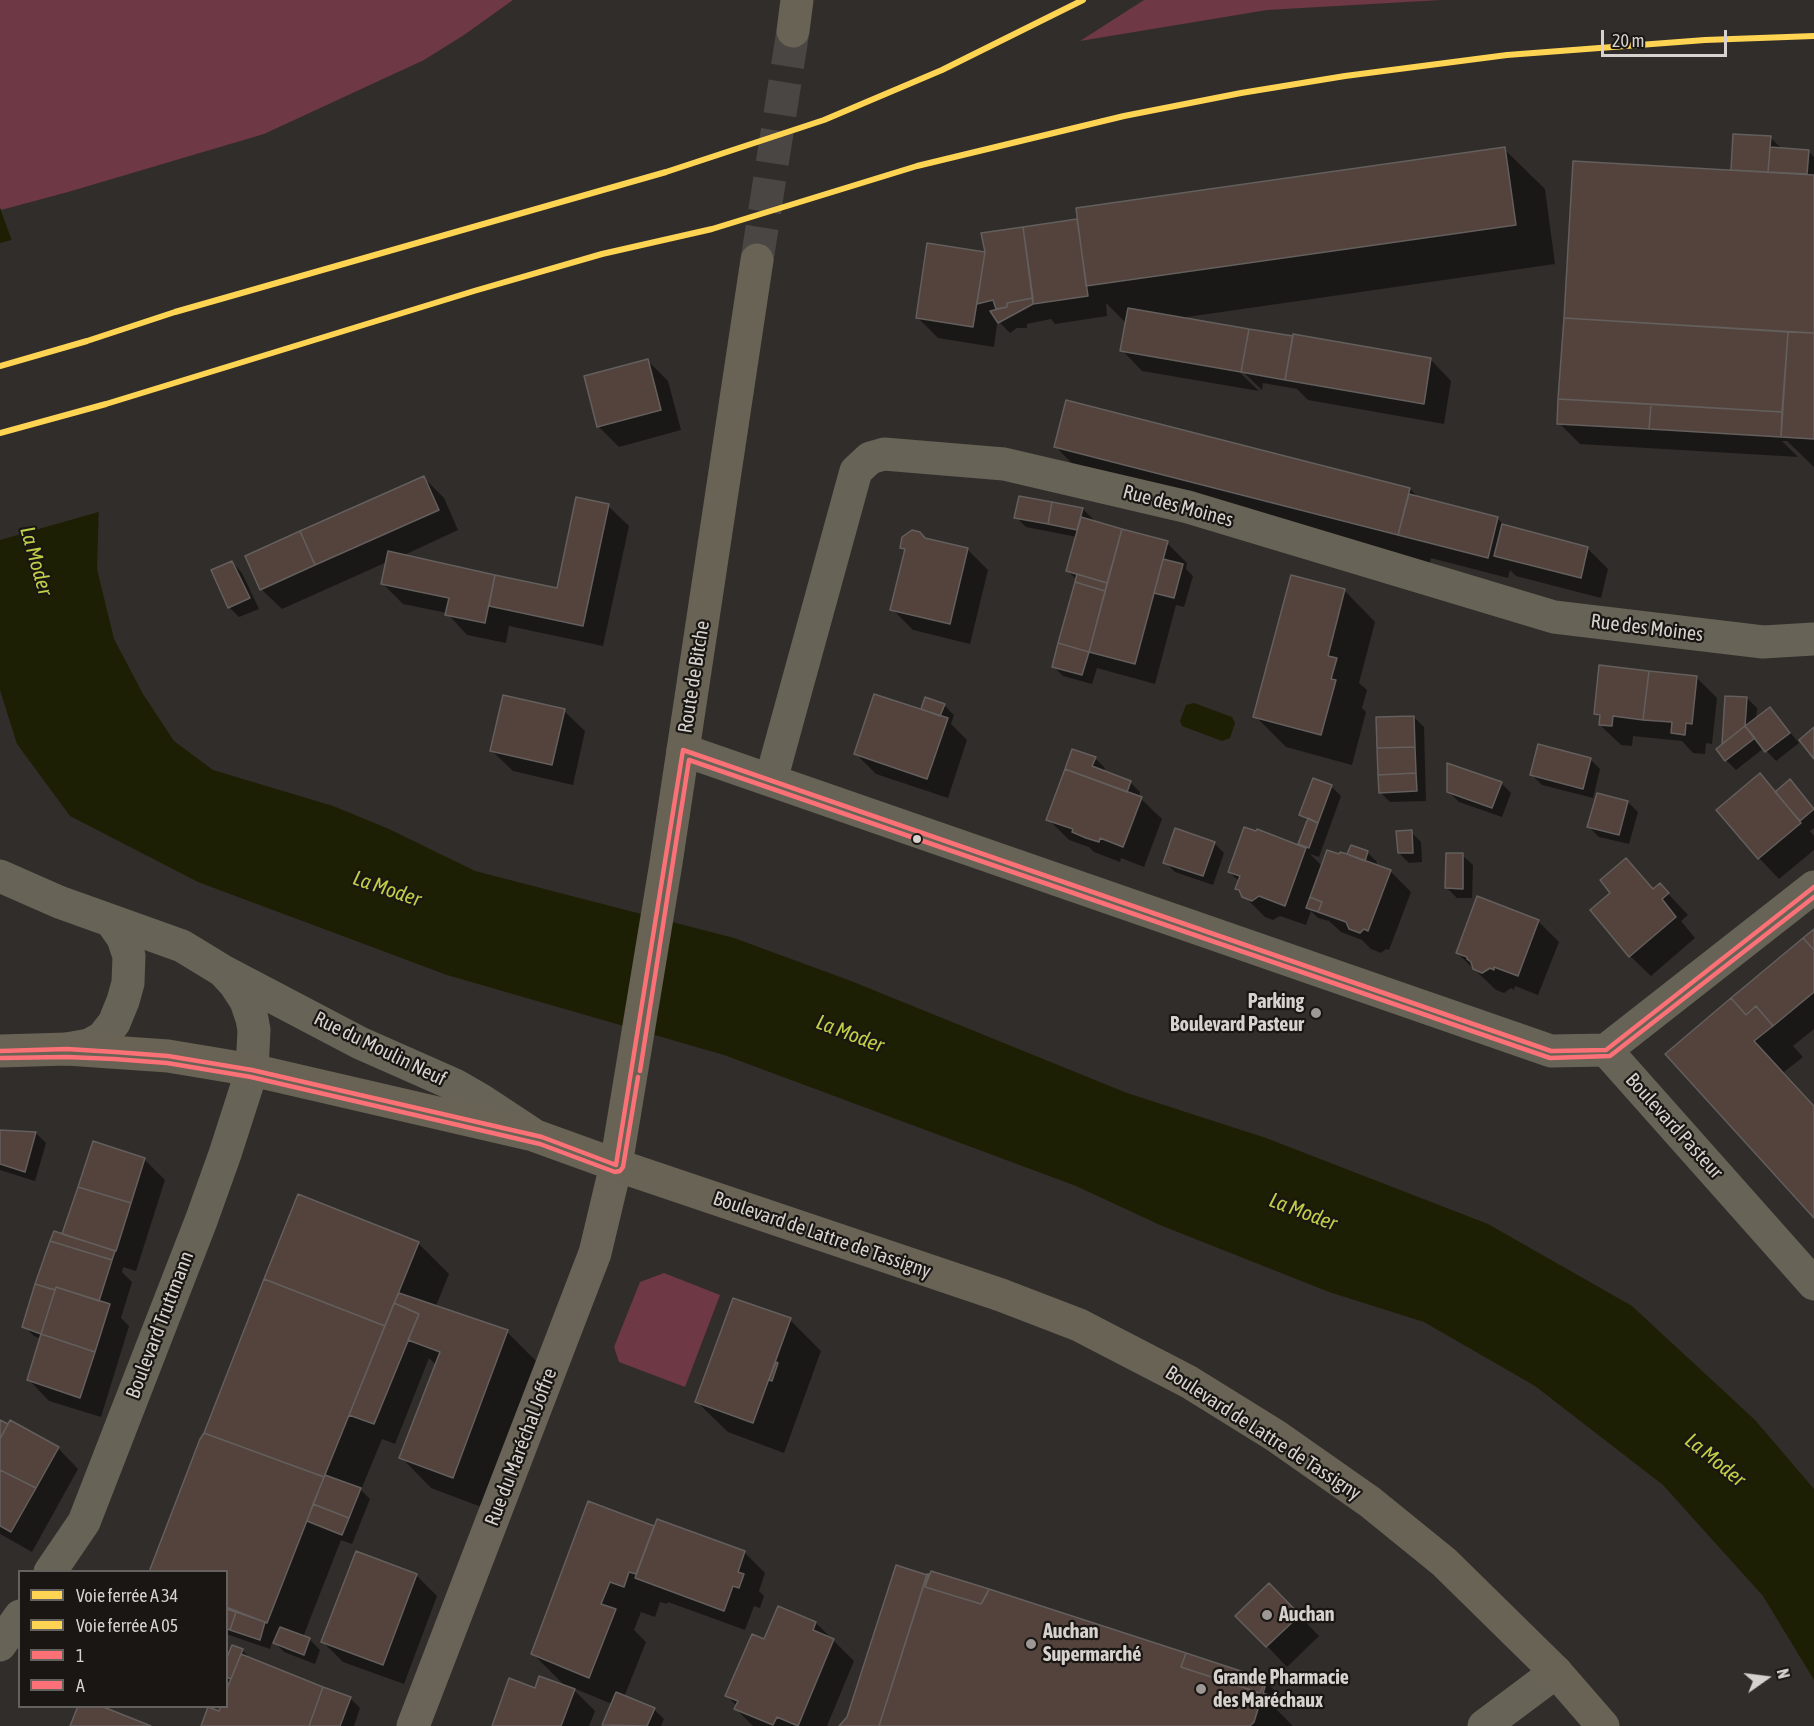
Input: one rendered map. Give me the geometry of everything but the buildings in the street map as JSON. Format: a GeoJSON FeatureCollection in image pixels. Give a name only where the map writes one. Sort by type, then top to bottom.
{"type":"FeatureCollection","features":[{"type":"Feature","properties":{"kind":"main road","name":"Route de Bitche"},"geometry":{"type":"LineString","coordinates":[[616,1165],[672,828],[758,260]]}},
{"type":"Feature","properties":{"kind":"main road","name":"Boulevard de Lattre de Tassigny"},"geometry":{"type":"LineString","coordinates":[[0,1051],[68,1049],[168,1056],[252,1070],[533,1134],[616,1165],[1001,1295],[1079,1325],[1189,1382],[1276,1436],[1370,1502],[1444,1562],[1556,1672],[1603,1726]]}},
{"type":"Feature","properties":{"kind":"street","name":"Rue des Moines"},"geometry":{"type":"LineString","coordinates":[[771,780],[856,471],[870,458],[884,454],[1004,464],[1188,507],[1554,617],[1763,642],[1814,639]]}},
{"type":"Feature","properties":{"kind":"street"},"geometry":{"type":"LineString","coordinates":[[683,750],[1098,896],[1551,1051],[1606,1050],[1814,887]]}},
{"type":"Feature","properties":{"kind":"street","name":"Rue du Moulin Neuf"},"geometry":{"type":"LineString","coordinates":[[0,876],[59,902],[182,946],[223,971],[360,1043],[454,1085],[533,1134]]}},
{"type":"Feature","properties":{"kind":"street"},"geometry":{"type":"LineString","coordinates":[[68,1049],[89,1045],[102,1038],[114,1023],[123,1001],[128,983],[129,956],[123,938],[111,921]]}},
{"type":"Feature","properties":{"kind":"street","name":"Rue du Moulin Neuf"},"geometry":{"type":"LineString","coordinates":[[223,971],[246,1001],[252,1019],[254,1030],[252,1070]]}},
{"type":"Feature","properties":{"kind":"street","name":"Boulevard Pasteur"},"geometry":{"type":"LineString","coordinates":[[1606,1050],[1814,1284]]}},
{"type":"Feature","properties":{"kind":"street","name":"Boulevard Truttmann"},"geometry":{"type":"LineString","coordinates":[[51,1570],[84,1522],[201,1221],[252,1070]]}},
{"type":"Feature","properties":{"kind":"street","name":"Rue du Maréchal Joffre"},"geometry":{"type":"LineString","coordinates":[[413,1726],[596,1253],[616,1165]]}},
{"type":"Feature","properties":{"kind":"street"},"geometry":{"type":"LineString","coordinates":[[0,1645],[18,1619]]}},
{"type":"Feature","properties":{"kind":"street"},"geometry":{"type":"LineString","coordinates":[[1484,1726],[1556,1672]]}},
{"type":"Feature","properties":{"kind":"shaded area"},"geometry":{"type":"Polygon","coordinates":[[[0,0],[513,0],[424,60],[264,134],[1,210],[0,0]]]}},
{"type":"Feature","properties":{"kind":"shaded area"},"geometry":{"type":"Polygon","coordinates":[[[1144,0],[1441,0],[1267,10],[1080,41],[1144,0]]]}},
{"type":"Feature","properties":{"kind":"shaded area"},"geometry":{"type":"Polygon","coordinates":[[[664,1273],[720,1295],[685,1387],[619,1362],[614,1347],[640,1282],[664,1273]]]}},
{"type":"Feature","properties":{"kind":"water","name":"La Moder"},"geometry":{"type":"Polygon","coordinates":[[[0,208],[94,467],[99,501],[97,569],[114,639],[143,694],[174,741],[213,770],[333,806],[389,829],[475,871],[734,938],[851,981],[1127,1093],[1266,1138],[1488,1224],[1632,1306],[1755,1420],[1814,1489],[1814,1680],[1763,1596],[1663,1485],[1535,1386],[1424,1322],[1329,1292],[1160,1225],[1076,1186],[724,1055],[447,975],[198,882],[70,816],[17,744],[0,690],[0,208]]]}},
{"type":"Feature","properties":{"kind":"water"},"geometry":{"type":"Polygon","coordinates":[[[1194,703],[1232,717],[1235,723],[1230,738],[1222,741],[1182,726],[1180,721],[1186,705],[1194,703]]]}},
{"type":"Feature","properties":{"kind":"pier"},"geometry":{"type":"Polygon","coordinates":[[[15,239],[97,465],[102,511],[0,540],[0,243],[15,239]]]}},
{"type":"Feature","properties":{"kind":"tunnel"},"geometry":{"type":"LineString","coordinates":[[757,260],[793,31]]}},
{"type":"Feature","properties":{"kind":"transit line"},"geometry":{"type":"LineString","coordinates":[[0,366],[175,312],[666,172],[824,120],[942,70],[1083,0]]}},
{"type":"Feature","properties":{"kind":"transit line"},"geometry":{"type":"LineString","coordinates":[[0,433],[106,404],[602,254],[712,229],[917,166],[1124,116],[1345,76],[1507,55],[1705,40],[1814,36]]}},
{"type":"Feature","properties":{"kind":"transit line","name":"1"},"geometry":{"type":"LineString","coordinates":[[0,1051],[67,1049],[115,1052],[168,1056],[252,1070],[542,1137],[616,1165],[683,750],[1551,1051],[1606,1050],[1814,887]]}},
{"type":"Feature","properties":{"kind":"transit line","name":"A"},"geometry":{"type":"LineString","coordinates":[[640,1071],[689,760],[1550,1058],[1610,1056],[1814,897]]}},
{"type":"Feature","properties":{"kind":"transit line","name":"A"},"geometry":{"type":"LineString","coordinates":[[0,1058],[67,1057],[167,1063],[251,1077],[540,1144],[615,1172],[620,1171],[623,1167],[638,1077]]}},
{"type":"Feature","properties":{"kind":"place","name":"Parking Boulevard Pasteur"},"geometry":{"type":"Point","coordinates":[1316,1013]}},
{"type":"Feature","properties":{"kind":"place","name":"Auchan"},"geometry":{"type":"Point","coordinates":[1267,1615]}},
{"type":"Feature","properties":{"kind":"place","name":"Auchan Supermarché"},"geometry":{"type":"Point","coordinates":[1031,1644]}},
{"type":"Feature","properties":{"kind":"place","name":"Grande Pharmacie des Maréchaux"},"geometry":{"type":"Point","coordinates":[1201,1689]}}]}
